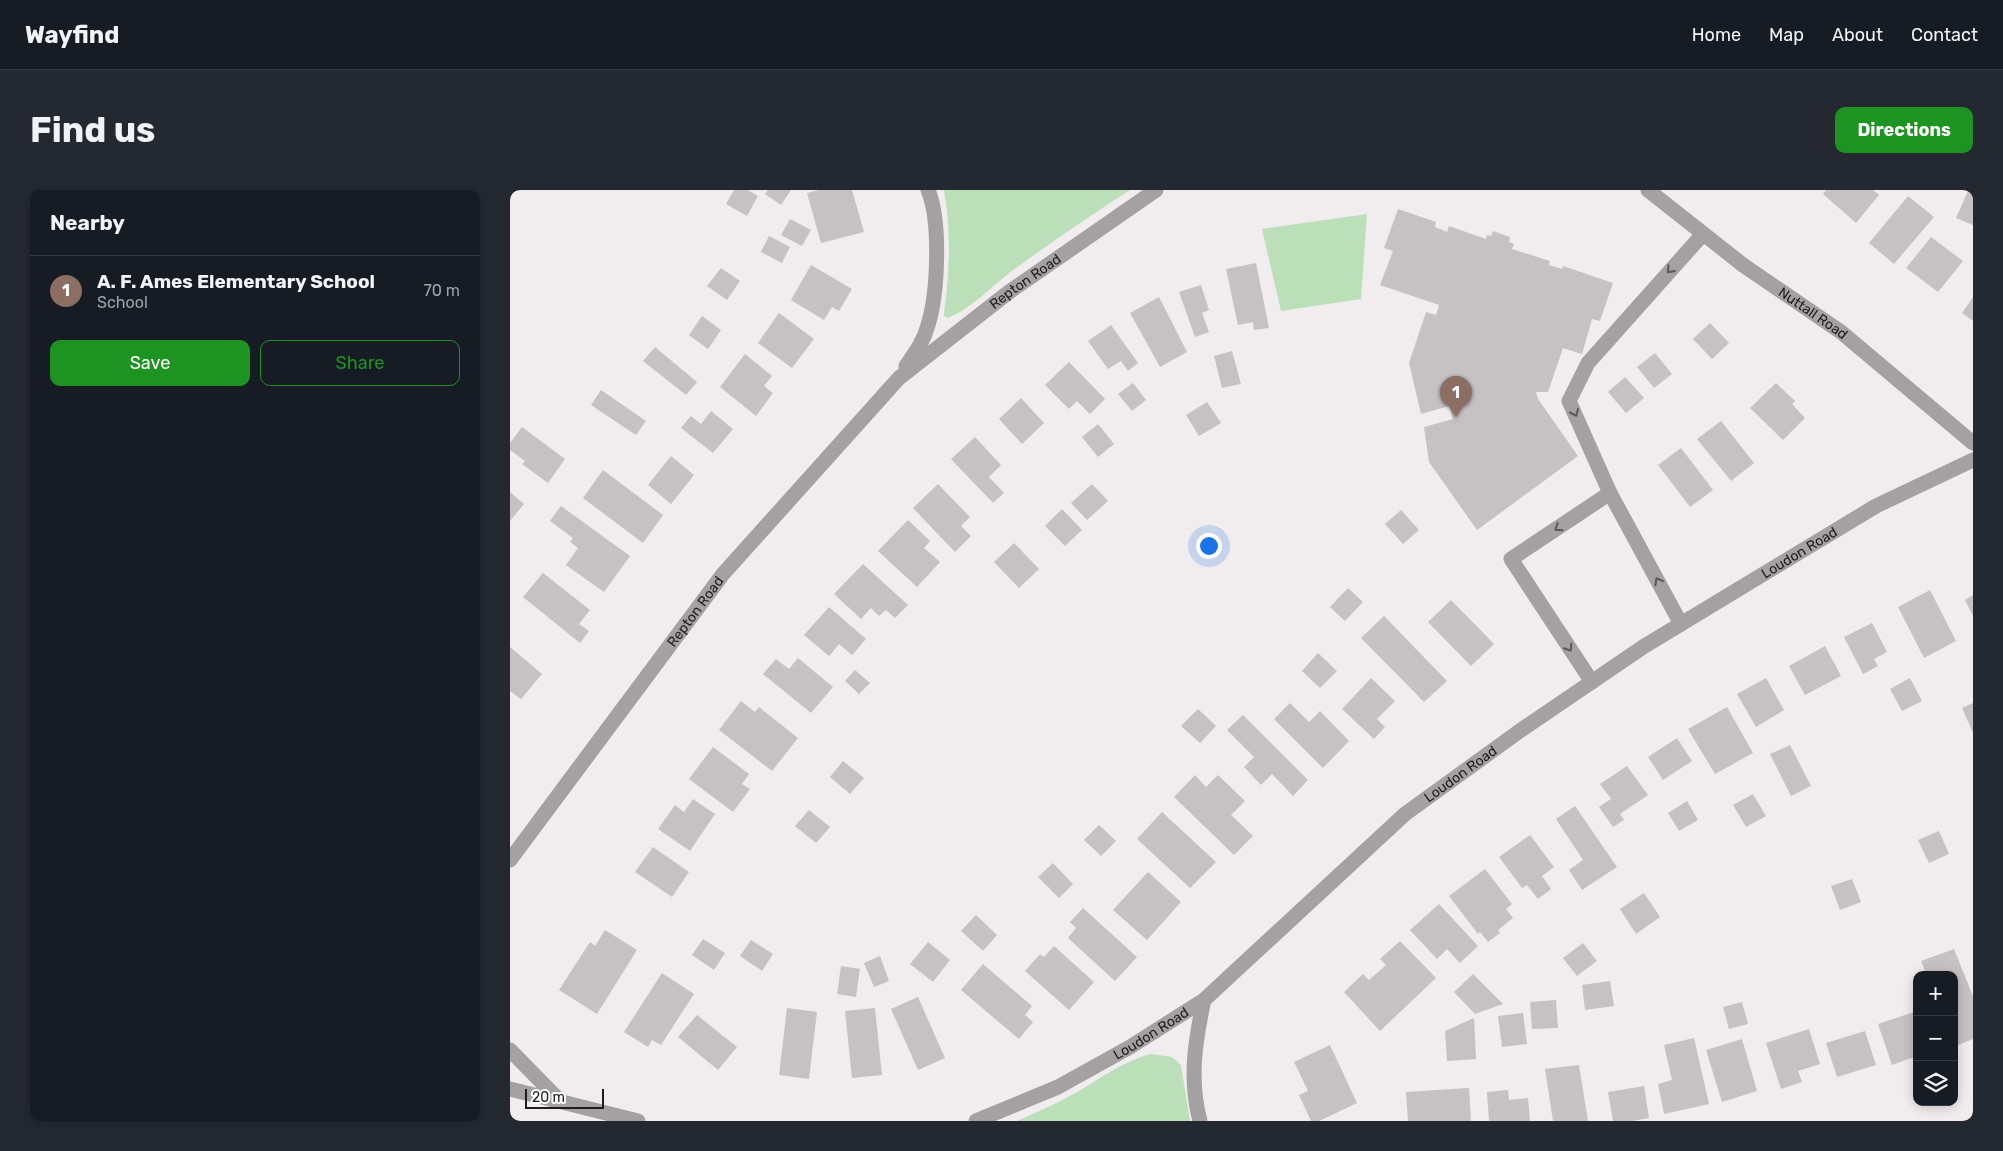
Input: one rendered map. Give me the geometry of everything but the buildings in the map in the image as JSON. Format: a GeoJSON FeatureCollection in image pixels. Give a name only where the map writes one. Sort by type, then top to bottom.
{"type":"FeatureCollection","features":[{"type":"Feature","properties":{"kind":"street","name":"Repton Road"},"geometry":{"type":"LineString","coordinates":[[510,860],[722,574],[899,378],[921,344],[928,325],[934,297],[936,262],[935,222],[928,190]]}},
{"type":"Feature","properties":{"kind":"street","name":"Repton Road"},"geometry":{"type":"LineString","coordinates":[[899,378],[1009,292],[1156,190]]}},
{"type":"Feature","properties":{"kind":"street","name":"Nuttall Road"},"geometry":{"type":"LineString","coordinates":[[1648,190],[1743,265],[1841,332],[1973,443]]}},
{"type":"Feature","properties":{"kind":"street"},"geometry":{"type":"LineString","coordinates":[[1681,624],[1610,493],[1569,401],[1588,363],[1703,234]]}},
{"type":"Feature","properties":{"kind":"street","name":"Loudon Road"},"geometry":{"type":"LineString","coordinates":[[976,1121],[1058,1087],[1130,1047],[1204,1000],[1405,814],[1522,730],[1643,647],[1876,506],[1973,460]]}},
{"type":"Feature","properties":{"kind":"street"},"geometry":{"type":"LineString","coordinates":[[1592,682],[1511,559],[1610,493]]}},
{"type":"Feature","properties":{"kind":"street"},"geometry":{"type":"LineString","coordinates":[[1200,1121],[1193,1080],[1195,1041],[1204,1000]]}},
{"type":"Feature","properties":{"kind":"street"},"geometry":{"type":"LineString","coordinates":[[510,1050],[560,1101]]}},
{"type":"Feature","properties":{"kind":"street"},"geometry":{"type":"LineString","coordinates":[[510,1089],[638,1121]]}},
{"type":"Feature","properties":{"kind":"green space"},"geometry":{"type":"Polygon","coordinates":[[[944,190],[1130,190],[1026,261],[964,310],[947,318],[944,316],[944,313],[948,282],[949,236],[944,190]]]}},
{"type":"Feature","properties":{"kind":"green space"},"geometry":{"type":"Polygon","coordinates":[[[1367,214],[1361,299],[1281,311],[1262,229],[1367,214]]]}},
{"type":"Feature","properties":{"kind":"green space"},"geometry":{"type":"Polygon","coordinates":[[[1151,1054],[1172,1057],[1181,1065],[1190,1121],[1017,1121],[1070,1096],[1122,1065],[1151,1054]]]}},
{"type":"Feature","properties":{"kind":"place","name":"A. F. Ames Elementary School"},"geometry":{"type":"Point","coordinates":[1456,417]}}]}
